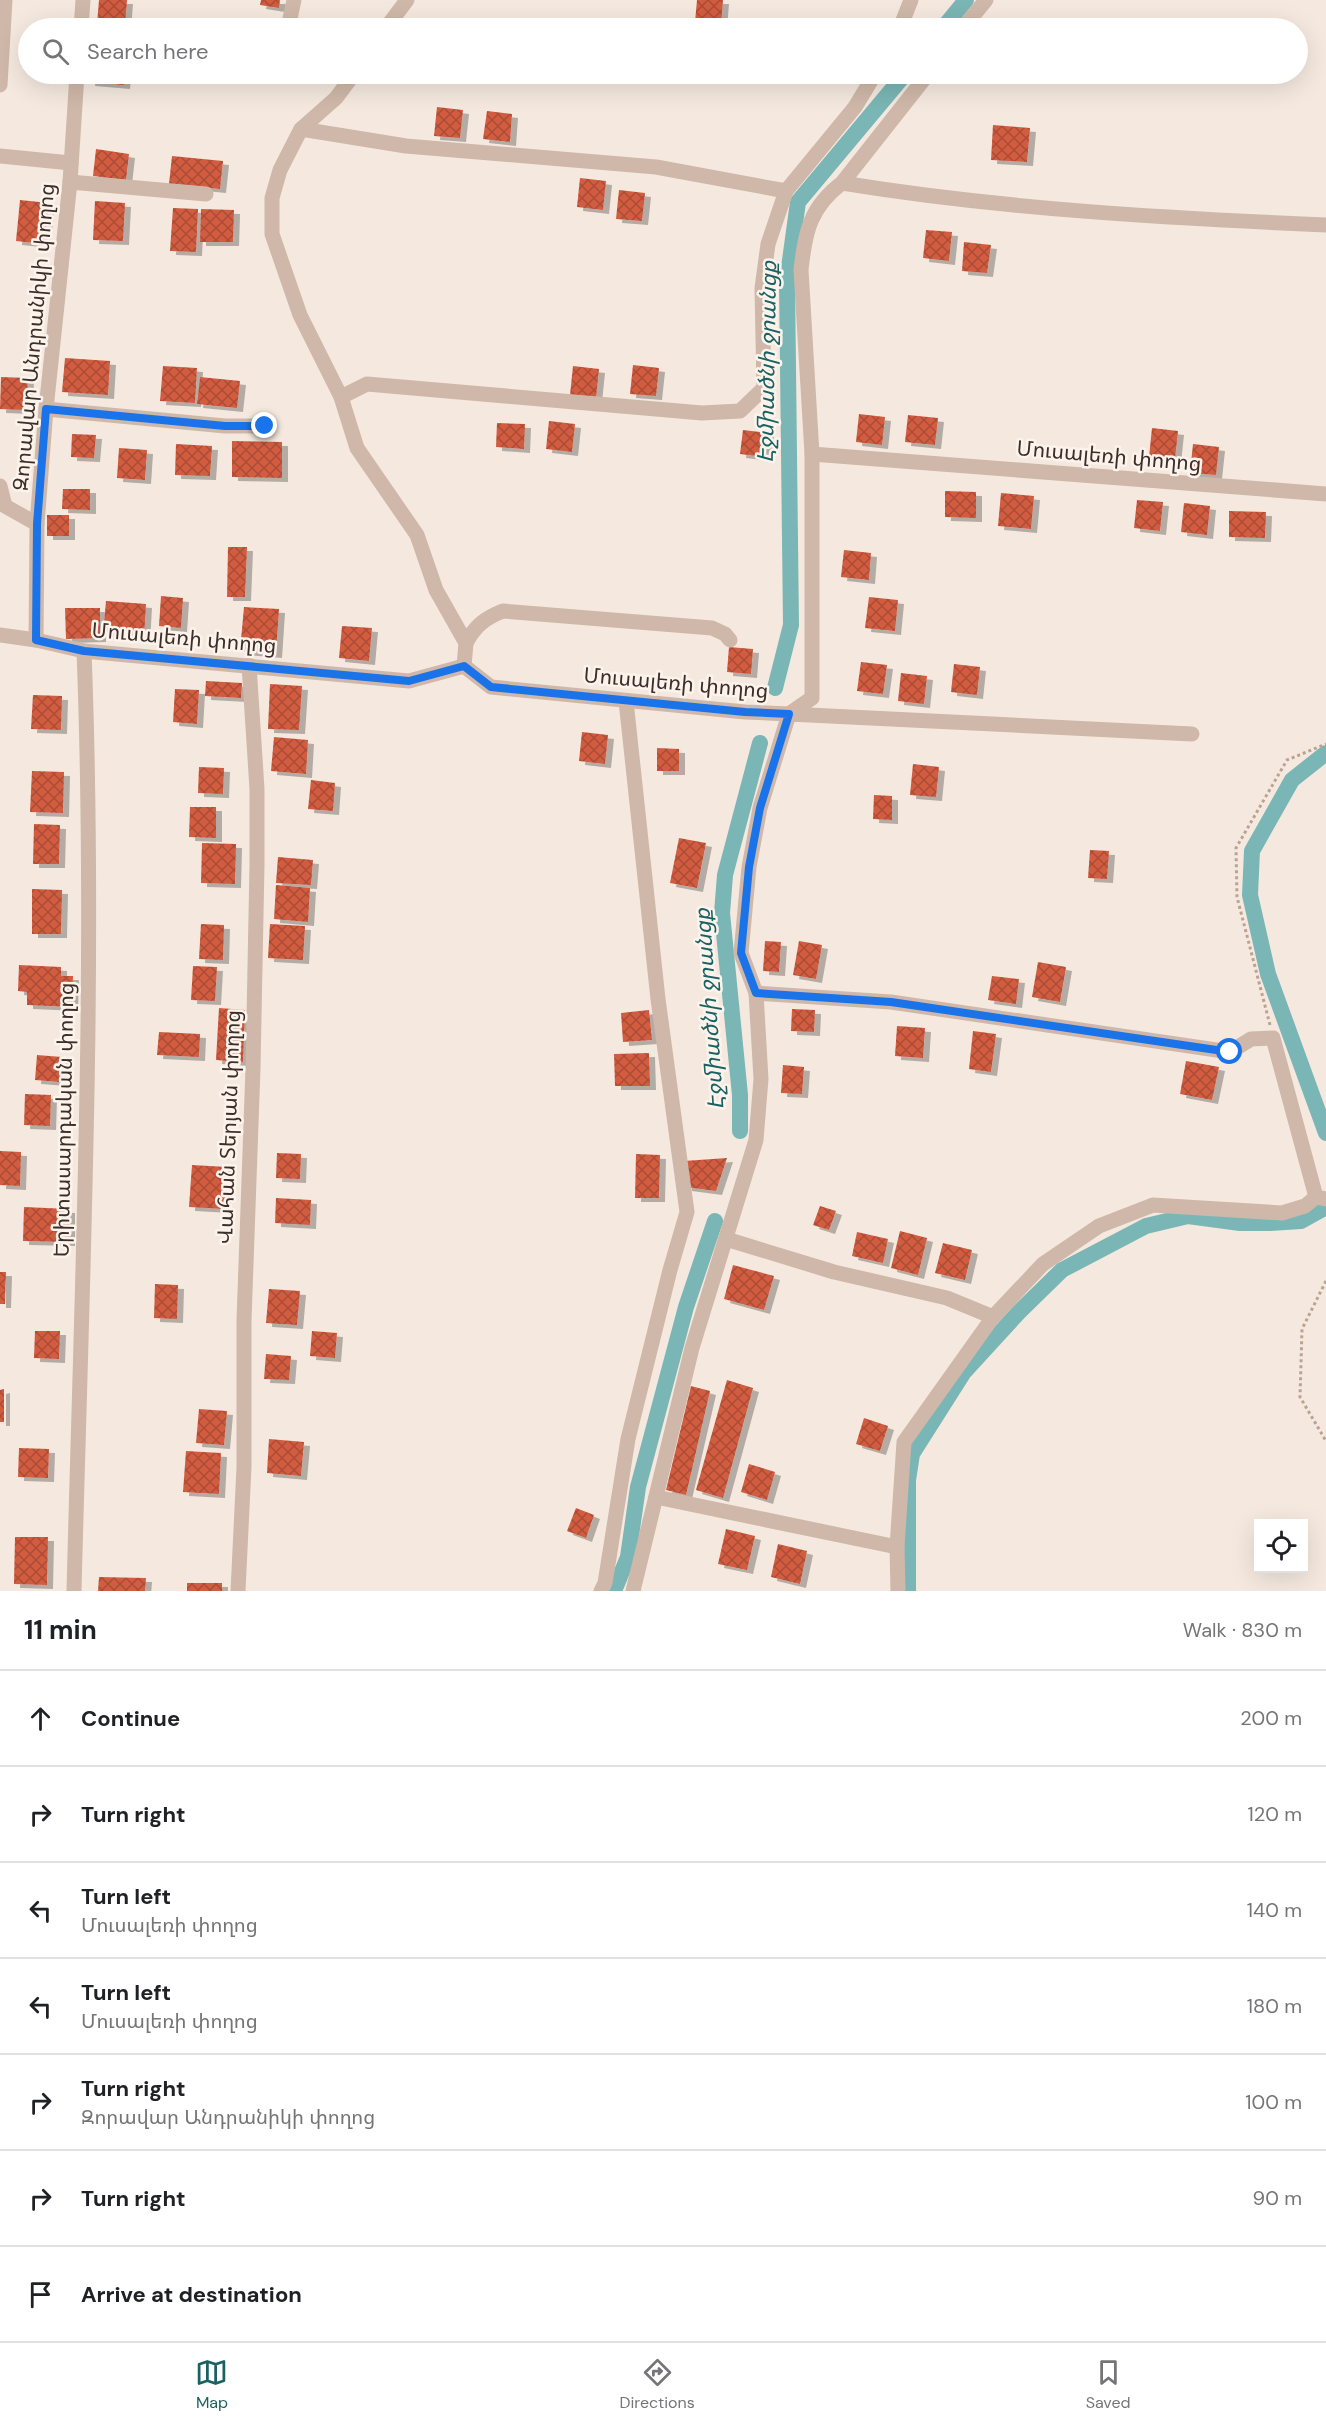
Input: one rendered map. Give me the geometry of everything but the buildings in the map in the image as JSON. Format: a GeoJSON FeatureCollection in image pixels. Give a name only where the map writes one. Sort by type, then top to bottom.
{"type":"FeatureCollection","features":[{"type":"Feature","properties":{"kind":"street"},"geometry":{"type":"LineString","coordinates":[[0,85],[4,0]]}},
{"type":"Feature","properties":{"kind":"street"},"geometry":{"type":"LineString","coordinates":[[81,18],[82,0]]}},
{"type":"Feature","properties":{"kind":"street"},"geometry":{"type":"LineString","coordinates":[[290,18],[294,0]]}},
{"type":"Feature","properties":{"kind":"street"},"geometry":{"type":"LineString","coordinates":[[394,18],[407,0]]}},
{"type":"Feature","properties":{"kind":"street"},"geometry":{"type":"LineString","coordinates":[[904,18],[911,0]]}},
{"type":"Feature","properties":{"kind":"street"},"geometry":{"type":"LineString","coordinates":[[971,18],[986,0]]}},
{"type":"Feature","properties":{"kind":"street","name":"Զորավար Անդրանիկի փողոց"},"geometry":{"type":"LineString","coordinates":[[36,640],[37,524],[46,409],[70,182],[76,84]]}},
{"type":"Feature","properties":{"kind":"street"},"geometry":{"type":"LineString","coordinates":[[346,84],[336,98],[301,129],[279,170],[272,198],[272,234],[300,315],[341,397],[357,448],[417,535],[436,590],[466,643]]}},
{"type":"Feature","properties":{"kind":"street"},"geometry":{"type":"LineString","coordinates":[[341,397],[367,384],[702,413],[740,411],[764,388],[762,288],[768,244],[786,190],[855,107],[869,84]]}},
{"type":"Feature","properties":{"kind":"street"},"geometry":{"type":"LineString","coordinates":[[812,453],[801,270],[811,216],[825,195],[842,183],[920,84]]}},
{"type":"Feature","properties":{"kind":"street"},"geometry":{"type":"LineString","coordinates":[[301,129],[428,148],[656,167],[786,190]]}},
{"type":"Feature","properties":{"kind":"street"},"geometry":{"type":"LineString","coordinates":[[0,156],[71,163]]}},
{"type":"Feature","properties":{"kind":"street"},"geometry":{"type":"LineString","coordinates":[[70,182],[206,194]]}},
{"type":"Feature","properties":{"kind":"street"},"geometry":{"type":"LineString","coordinates":[[842,183],[907,194],[1077,211],[1326,225]]}},
{"type":"Feature","properties":{"kind":"street"},"geometry":{"type":"LineString","coordinates":[[46,409],[225,426],[265,426]]}},
{"type":"Feature","properties":{"kind":"street","name":"Մուսալեռի փողոց"},"geometry":{"type":"LineString","coordinates":[[0,635],[36,640],[84,651],[409,681],[464,666],[491,687],[745,712],[789,714],[812,698],[812,453],[1326,494]]}},
{"type":"Feature","properties":{"kind":"street"},"geometry":{"type":"LineString","coordinates":[[0,486],[5,506],[37,524]]}},
{"type":"Feature","properties":{"kind":"street"},"geometry":{"type":"LineString","coordinates":[[464,666],[466,643],[473,630],[487,618],[503,611],[712,628],[725,634],[730,640]]}},
{"type":"Feature","properties":{"kind":"street","name":"Երիտասարդական փողոց"},"geometry":{"type":"LineString","coordinates":[[74,1591],[86,1120],[89,779],[84,651]]}},
{"type":"Feature","properties":{"kind":"street","name":"Վահան Տերյան փողոց"},"geometry":{"type":"LineString","coordinates":[[238,1591],[244,1467],[244,1320],[253,1068],[257,864],[257,789],[249,665]]}},
{"type":"Feature","properties":{"kind":"street"},"geometry":{"type":"LineString","coordinates":[[601,1591],[605,1583],[628,1439],[687,1212],[658,999],[626,701]]}},
{"type":"Feature","properties":{"kind":"street"},"geometry":{"type":"LineString","coordinates":[[633,1591],[692,1348],[756,1140],[761,1079],[756,993],[741,953],[749,867],[760,808],[789,714],[1192,735]]}},
{"type":"Feature","properties":{"kind":"street"},"geometry":{"type":"LineString","coordinates":[[756,993],[891,1002],[1230,1052],[1251,1039],[1273,1038],[1321,1198],[1282,1213],[1153,1205],[1099,1226],[1043,1264],[993,1317],[904,1442],[897,1547],[898,1591]]}},
{"type":"Feature","properties":{"kind":"street"},"geometry":{"type":"LineString","coordinates":[[726,1239],[834,1272],[947,1298],[993,1317]]}},
{"type":"Feature","properties":{"kind":"street"},"geometry":{"type":"LineString","coordinates":[[656,1497],[897,1547]]}},
{"type":"Feature","properties":{"kind":"path"},"geometry":{"type":"LineString","coordinates":[[1273,1038],[1237,897],[1236,848],[1287,759],[1326,744]]}},
{"type":"Feature","properties":{"kind":"path"},"geometry":{"type":"LineString","coordinates":[[1326,1281],[1302,1329],[1300,1397],[1326,1441]]}},
{"type":"Feature","properties":{"kind":"waterway","name":"Էջմիածնի ջրանցք"},"geometry":{"type":"LineString","coordinates":[[951,18],[966,0]]}},
{"type":"Feature","properties":{"kind":"waterway","name":"Էջմիածնի ջրանցք"},"geometry":{"type":"LineString","coordinates":[[775,688],[791,625],[787,282],[798,202],[897,84]]}},
{"type":"Feature","properties":{"kind":"waterway","name":"Էջմիածնի ջրանցք"},"geometry":{"type":"LineString","coordinates":[[740,1131],[740,1095],[722,913],[725,875],[760,743]]}},
{"type":"Feature","properties":{"kind":"waterway"},"geometry":{"type":"LineString","coordinates":[[1326,753],[1292,780],[1252,851],[1250,895],[1268,974],[1326,1133]]}},
{"type":"Feature","properties":{"kind":"waterway"},"geometry":{"type":"LineString","coordinates":[[908,1591],[908,1480],[912,1454],[964,1372],[1019,1312],[1062,1270],[1146,1226],[1188,1216],[1240,1223],[1301,1221],[1326,1207]]}},
{"type":"Feature","properties":{"kind":"waterway","name":"Էջմիածնի ջրանցք"},"geometry":{"type":"LineString","coordinates":[[614,1591],[628,1557],[638,1487],[686,1307],[715,1221]]}},
{"type":"Feature","properties":{"kind":"route"},"geometry":{"type":"LineString","coordinates":[[265,426],[225,426],[46,409],[37,524],[36,640],[84,651],[409,681],[464,666],[491,687],[745,712],[789,714],[760,808],[749,867],[741,953],[756,993],[891,1002],[1230,1052]]}}]}
